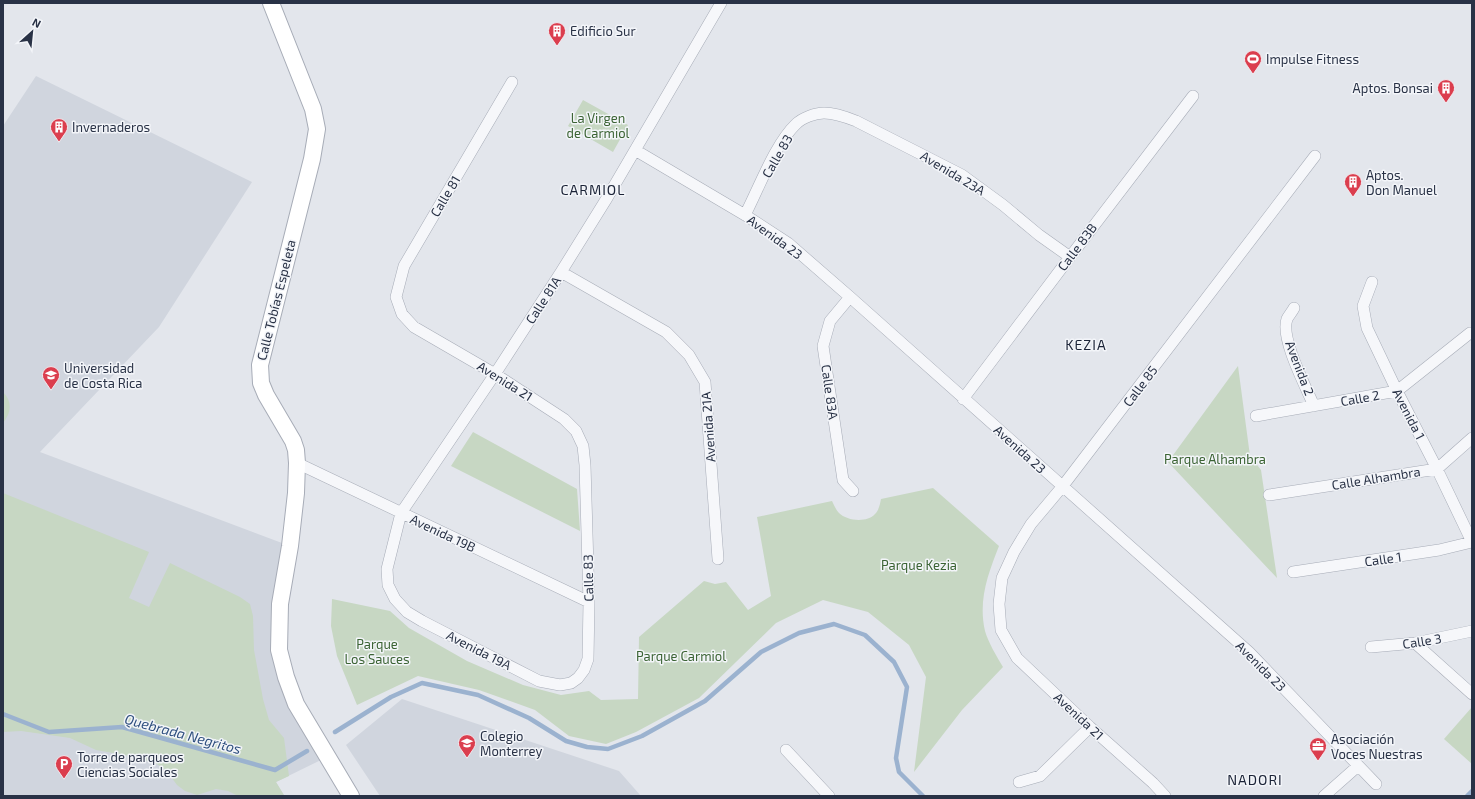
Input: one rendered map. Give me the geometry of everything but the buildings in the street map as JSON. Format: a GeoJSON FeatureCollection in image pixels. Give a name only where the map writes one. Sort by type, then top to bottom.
{"type":"FeatureCollection","features":[{"type":"Feature","properties":{"kind":"street","name":"Calle Tobías Espeleta"},"geometry":{"type":"LineString","coordinates":[[271,3],[313,109],[317,129],[312,159],[260,365],[262,383],[266,395],[293,441],[296,450],[297,463],[296,493],[290,546],[280,604],[279,650],[286,677],[296,704],[351,796]]}},
{"type":"Feature","properties":{"kind":"street","name":"Calle 81A"},"geometry":{"type":"LineString","coordinates":[[395,599],[388,585],[387,569],[401,513],[562,272],[722,3]]}},
{"type":"Feature","properties":{"kind":"street","name":"Calle 81"},"geometry":{"type":"LineString","coordinates":[[402,314],[396,296],[404,266],[512,82]]}},
{"type":"Feature","properties":{"kind":"street","name":"Calle 83B"},"geometry":{"type":"LineString","coordinates":[[963,399],[1193,96]]}},
{"type":"Feature","properties":{"kind":"street","name":"Avenida 23A"},"geometry":{"type":"LineString","coordinates":[[823,113],[839,115],[856,120],[962,175],[1003,204],[1039,235],[1070,257]]}},
{"type":"Feature","properties":{"kind":"street","name":"Calle 83"},"geometry":{"type":"LineString","coordinates":[[745,215],[784,139],[797,123],[809,116],[823,113]]}},
{"type":"Feature","properties":{"kind":"street","name":"Avenida 23"},"geometry":{"type":"LineString","coordinates":[[635,150],[745,215],[788,243],[1249,652],[1376,784]]}},
{"type":"Feature","properties":{"kind":"street","name":"Calle 85"},"geometry":{"type":"LineString","coordinates":[[1001,630],[999,604],[1002,578],[1014,552],[1031,524],[1062,487],[1315,156]]}},
{"type":"Feature","properties":{"kind":"street","name":"Avenida 21A"},"geometry":{"type":"LineString","coordinates":[[562,272],[666,332],[689,355],[705,382],[718,559]]}},
{"type":"Feature","properties":{"kind":"street","name":"Avenida 1"},"geometry":{"type":"LineString","coordinates":[[1372,282],[1363,306],[1367,328],[1472,542]]}},
{"type":"Feature","properties":{"kind":"street","name":"Calle 83A"},"geometry":{"type":"LineString","coordinates":[[850,297],[830,321],[823,346],[843,480],[853,491]]}},
{"type":"Feature","properties":{"kind":"street","name":"Avenida 2"},"geometry":{"type":"LineString","coordinates":[[1294,308],[1287,320],[1286,330],[1290,350],[1314,406]]}},
{"type":"Feature","properties":{"kind":"street","name":"Avenida 21"},"geometry":{"type":"LineString","coordinates":[[402,314],[414,327],[495,374],[564,418],[576,431],[582,446],[585,465]]}},
{"type":"Feature","properties":{"kind":"street","name":"Calle 2"},"geometry":{"type":"LineString","coordinates":[[1256,416],[1397,391],[1470,333]]}},
{"type":"Feature","properties":{"kind":"street","name":"Calle Alhambra"},"geometry":{"type":"LineString","coordinates":[[1269,495],[1437,468],[1472,438]]}},
{"type":"Feature","properties":{"kind":"street","name":"Avenida 19B"},"geometry":{"type":"LineString","coordinates":[[297,463],[589,602]]}},
{"type":"Feature","properties":{"kind":"street","name":"Calle 83"},"geometry":{"type":"LineString","coordinates":[[570,683],[578,678],[584,670],[588,659],[589,602],[585,465]]}},
{"type":"Feature","properties":{"kind":"street","name":"Calle 1"},"geometry":{"type":"LineString","coordinates":[[1292,572],[1439,550],[1472,542]]}},
{"type":"Feature","properties":{"kind":"street","name":"Avenida 19A"},"geometry":{"type":"LineString","coordinates":[[395,599],[407,612],[422,621],[539,681],[560,685],[570,683]]}},
{"type":"Feature","properties":{"kind":"street","name":"Avenida 21"},"geometry":{"type":"LineString","coordinates":[[1001,630],[1017,658],[1090,727],[1153,783],[1165,796]]}},
{"type":"Feature","properties":{"kind":"street","name":"Calle 3"},"geometry":{"type":"LineString","coordinates":[[1371,647],[1415,643],[1472,631]]}},
{"type":"Feature","properties":{"kind":"street"},"geometry":{"type":"LineString","coordinates":[[1415,643],[1472,694]]}},
{"type":"Feature","properties":{"kind":"street"},"geometry":{"type":"LineString","coordinates":[[1019,782],[1040,776],[1090,727]]}},
{"type":"Feature","properties":{"kind":"street"},"geometry":{"type":"LineString","coordinates":[[786,750],[829,796]]}},
{"type":"Feature","properties":{"kind":"street"},"geometry":{"type":"LineString","coordinates":[[1324,796],[1358,766]]}},
{"type":"Feature","properties":{"kind":"shaded area","name":"Universidad de Costa Rica"},"geometry":{"type":"Polygon","coordinates":[[[36,76],[252,182],[159,327],[40,452],[290,546],[279,650],[325,758],[276,782],[284,796],[3,796],[3,126],[36,76]]]}},
{"type":"Feature","properties":{"kind":"shaded area","name":"Colegio Monterrey"},"geometry":{"type":"Polygon","coordinates":[[[402,699],[619,771],[641,796],[380,796],[346,745],[402,699]]]}},
{"type":"Feature","properties":{"kind":"green space","name":"La Virgen de Carmiol"},"geometry":{"type":"Polygon","coordinates":[[[583,100],[628,125],[613,152],[568,126],[583,100]]]}},
{"type":"Feature","properties":{"kind":"green space","name":"Parque Alhambra"},"geometry":{"type":"Polygon","coordinates":[[[1238,366],[1250,456],[1261,470],[1277,578],[1168,462],[1238,366]]]}},
{"type":"Feature","properties":{"kind":"green space"},"geometry":{"type":"Polygon","coordinates":[[[3,392],[10,404],[10,408],[3,423],[3,392]]]}},
{"type":"Feature","properties":{"kind":"green space"},"geometry":{"type":"Polygon","coordinates":[[[473,432],[577,489],[580,531],[451,466],[473,432]]]}},
{"type":"Feature","properties":{"kind":"green space"},"geometry":{"type":"Polygon","coordinates":[[[933,488],[999,546],[985,587],[983,598],[983,620],[986,635],[1003,667],[962,710],[914,772],[926,677],[909,645],[868,612],[823,600],[776,623],[699,698],[636,732],[606,744],[569,736],[535,710],[479,690],[418,676],[357,705],[337,656],[331,626],[332,599],[390,611],[409,628],[467,661],[523,685],[561,695],[589,691],[601,700],[638,699],[639,637],[704,581],[715,584],[726,582],[748,610],[771,596],[757,517],[832,501],[839,513],[843,516],[862,520],[875,514],[881,499],[933,488]]]}},
{"type":"Feature","properties":{"kind":"green space"},"geometry":{"type":"Polygon","coordinates":[[[3,493],[149,552],[129,598],[149,607],[170,563],[240,597],[250,604],[253,616],[254,650],[263,699],[269,720],[284,738],[289,776],[276,782],[284,795],[238,796],[228,791],[216,789],[197,795],[185,791],[177,785],[166,770],[157,764],[130,756],[96,750],[70,738],[21,731],[3,732],[3,493]]]}},
{"type":"Feature","properties":{"kind":"green space"},"geometry":{"type":"Polygon","coordinates":[[[1472,707],[1472,764],[1444,739],[1472,707]]]}},
{"type":"Feature","properties":{"kind":"waterway","name":"Quebrada Negritos"},"geometry":{"type":"LineString","coordinates":[[335,732],[391,697],[422,683],[478,695],[529,718],[566,741],[587,747],[608,749],[642,736],[705,701],[761,652],[799,633],[834,624],[865,635],[894,662],[907,687],[896,758],[899,772],[923,796]]}},
{"type":"Feature","properties":{"kind":"waterway","name":"Quebrada Negritos"},"geometry":{"type":"LineString","coordinates":[[3,714],[49,732],[122,727],[275,770],[307,751]]}},
{"type":"Feature","properties":{"kind":"waterway","name":"Quebrada Negritos"},"geometry":{"type":"LineString","coordinates":[[1467,796],[1472,791]]}},
{"type":"Feature","properties":{"kind":"place","name":"Edificio Sur"},"geometry":{"type":"Point","coordinates":[557,46]}},
{"type":"Feature","properties":{"kind":"place","name":"Impulse Fitness"},"geometry":{"type":"Point","coordinates":[1253,74]}},
{"type":"Feature","properties":{"kind":"place","name":"Aptos. Bonsai"},"geometry":{"type":"Point","coordinates":[1446,103]}},
{"type":"Feature","properties":{"kind":"place","name":"Invernaderos"},"geometry":{"type":"Point","coordinates":[59,142]}},
{"type":"Feature","properties":{"kind":"place","name":"Aptos. Don Manuel"},"geometry":{"type":"Point","coordinates":[1353,197]}},
{"type":"Feature","properties":{"kind":"place","name":"Universidad de Costa Rica"},"geometry":{"type":"Point","coordinates":[51,390]}},
{"type":"Feature","properties":{"kind":"place","name":"Colegio Monterrey"},"geometry":{"type":"Point","coordinates":[467,758]}},
{"type":"Feature","properties":{"kind":"place","name":"Asociación Voces Nuestras"},"geometry":{"type":"Point","coordinates":[1318,761]}},
{"type":"Feature","properties":{"kind":"place","name":"Torre de parqueos Ciencias Sociales"},"geometry":{"type":"Point","coordinates":[64,779]}},
{"type":"Feature","properties":{"kind":"district","name":"CARMIOL"},"geometry":{"type":"Point","coordinates":[593,190]}},
{"type":"Feature","properties":{"kind":"district","name":"KEZIA"},"geometry":{"type":"Point","coordinates":[1086,345]}},
{"type":"Feature","properties":{"kind":"district","name":"NADORI"},"geometry":{"type":"Point","coordinates":[1255,780]}},
{"type":"Feature","properties":{"kind":"park label","name":"Parque Kezia"},"geometry":{"type":"Point","coordinates":[919,565]}},
{"type":"Feature","properties":{"kind":"park label","name":"Parque Los Sauces"},"geometry":{"type":"Point","coordinates":[377,652]}},
{"type":"Feature","properties":{"kind":"park label","name":"Parque Carmiol"},"geometry":{"type":"Point","coordinates":[681,656]}}]}
